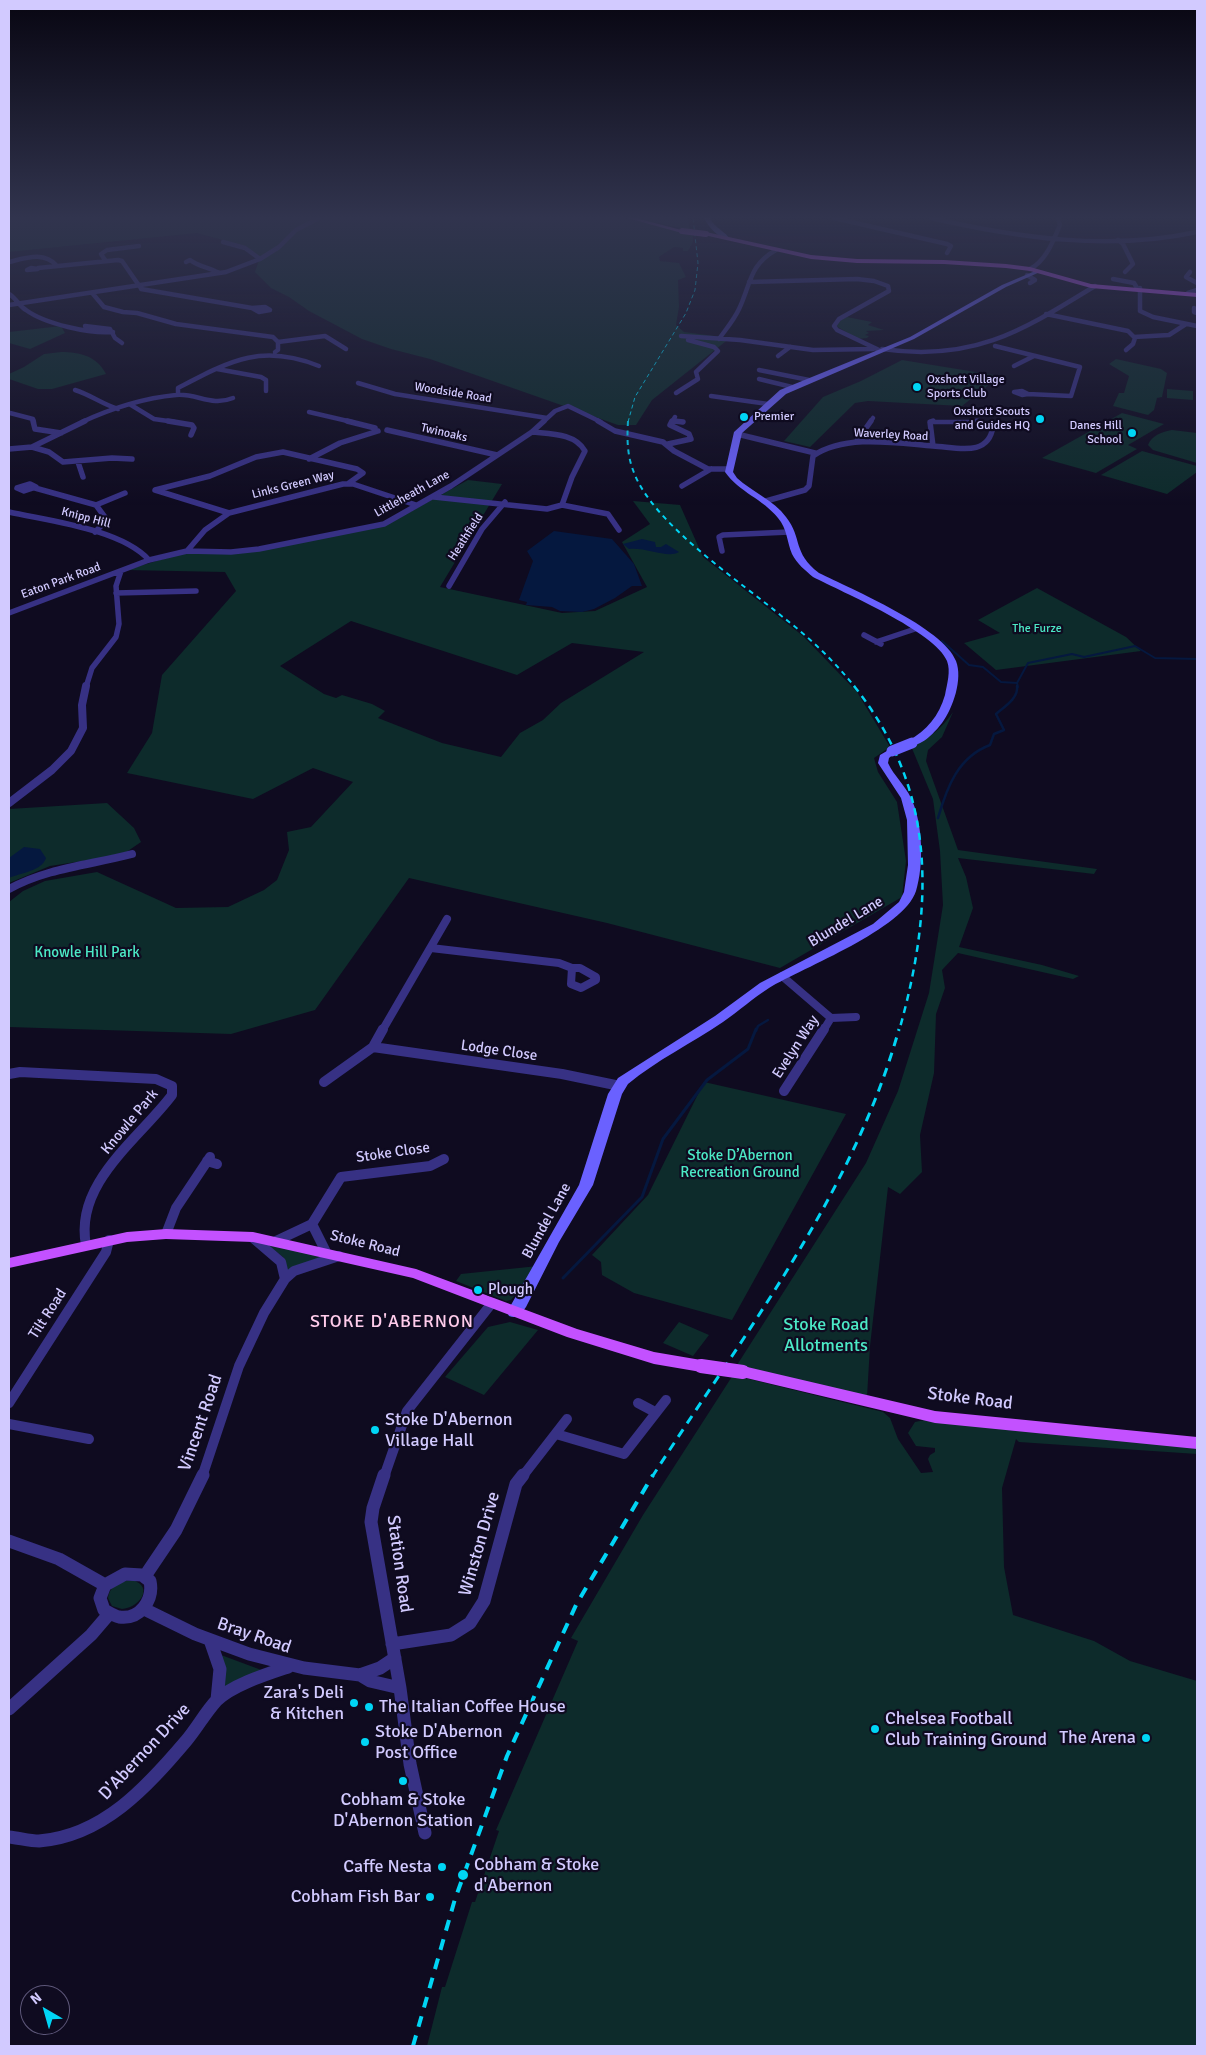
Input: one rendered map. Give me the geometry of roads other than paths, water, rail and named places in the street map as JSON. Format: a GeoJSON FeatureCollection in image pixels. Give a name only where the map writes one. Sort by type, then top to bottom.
{"type":"FeatureCollection","features":[{"type":"Feature","properties":{"kind":"main road","name":"Stoke Road"},"geometry":{"type":"LineString","coordinates":[[9,1263],[108,1240],[166,1234],[252,1237],[326,1252],[416,1274],[514,1312],[654,1358],[743,1372],[935,1417],[1197,1443]]}},
{"type":"Feature","properties":{"kind":"street"},"geometry":{"type":"LineString","coordinates":[[34,314],[99,334],[113,332],[115,338],[122,343]]}},
{"type":"Feature","properties":{"kind":"street"},"geometry":{"type":"LineString","coordinates":[[140,314],[176,324],[268,336],[278,342],[325,336],[346,349]]}},
{"type":"Feature","properties":{"kind":"street"},"geometry":{"type":"LineString","coordinates":[[719,339],[736,314]]}},
{"type":"Feature","properties":{"kind":"street"},"geometry":{"type":"LineString","coordinates":[[847,314],[838,319],[834,326],[837,330],[878,350]]}},
{"type":"Feature","properties":{"kind":"street"},"geometry":{"type":"LineString","coordinates":[[629,434],[668,444],[682,455],[710,469],[729,469],[738,433],[780,393],[878,350],[918,335],[959,314]]}},
{"type":"Feature","properties":{"kind":"street"},"geometry":{"type":"LineString","coordinates":[[676,393],[698,379],[696,372],[718,351],[714,347],[683,337],[839,351],[878,350],[936,355],[993,344],[1046,314],[1123,329],[1134,337],[1169,335],[1186,324]]}},
{"type":"Feature","properties":{"kind":"street"},"geometry":{"type":"LineString","coordinates":[[1147,314],[1153,317],[1197,326]]}},
{"type":"Feature","properties":{"kind":"street"},"geometry":{"type":"LineString","coordinates":[[1126,350],[1133,344],[1134,337]]}},
{"type":"Feature","properties":{"kind":"street"},"geometry":{"type":"LineString","coordinates":[[275,352],[278,350],[278,342]]}},
{"type":"Feature","properties":{"kind":"street"},"geometry":{"type":"LineString","coordinates":[[993,344],[1081,368],[1071,396],[1028,394]]}},
{"type":"Feature","properties":{"kind":"street"},"geometry":{"type":"LineString","coordinates":[[778,356],[790,347]]}},
{"type":"Feature","properties":{"kind":"street"},"geometry":{"type":"LineString","coordinates":[[178,396],[178,388],[216,368],[246,357],[275,352],[299,356],[319,366]]}},
{"type":"Feature","properties":{"kind":"street"},"geometry":{"type":"LineString","coordinates":[[1014,366],[1034,356]]}},
{"type":"Feature","properties":{"kind":"street"},"geometry":{"type":"LineString","coordinates":[[216,368],[262,377],[266,380],[266,391]]}},
{"type":"Feature","properties":{"kind":"street"},"geometry":{"type":"LineString","coordinates":[[759,370],[809,380]]}},
{"type":"Feature","properties":{"kind":"street"},"geometry":{"type":"LineString","coordinates":[[759,379],[792,387]]}},
{"type":"Feature","properties":{"kind":"street","name":"Woodside Road"},"geometry":{"type":"LineString","coordinates":[[358,383],[395,394],[547,418]]}},
{"type":"Feature","properties":{"kind":"street"},"geometry":{"type":"LineString","coordinates":[[75,392],[82,392],[93,396],[99,403],[118,409]]}},
{"type":"Feature","properties":{"kind":"street"},"geometry":{"type":"LineString","coordinates":[[9,449],[32,447],[88,419],[131,405],[178,396],[221,403],[233,398]]}},
{"type":"Feature","properties":{"kind":"street"},"geometry":{"type":"LineString","coordinates":[[202,399],[208,396]]}},
{"type":"Feature","properties":{"kind":"street"},"geometry":{"type":"LineString","coordinates":[[711,396],[768,404]]}},
{"type":"Feature","properties":{"kind":"street"},"geometry":{"type":"LineString","coordinates":[[131,405],[154,419],[192,425],[194,428],[191,435]]}},
{"type":"Feature","properties":{"kind":"street","name":"Littleheath Lane"},"geometry":{"type":"LineString","coordinates":[[121,571],[149,560],[187,551],[238,552],[320,539],[384,524],[497,455],[532,432],[547,418],[568,406],[583,412],[610,429],[629,434]]}},
{"type":"Feature","properties":{"kind":"street"},"geometry":{"type":"LineString","coordinates":[[20,414],[31,410]]}},
{"type":"Feature","properties":{"kind":"street","name":"Twinoaks"},"geometry":{"type":"LineString","coordinates":[[309,412],[376,430],[387,430],[497,455]]}},
{"type":"Feature","properties":{"kind":"street"},"geometry":{"type":"LineString","coordinates":[[10,413],[20,414],[33,419],[35,428],[61,433]]}},
{"type":"Feature","properties":{"kind":"street"},"geometry":{"type":"LineString","coordinates":[[856,442],[873,418]]}},
{"type":"Feature","properties":{"kind":"street"},"geometry":{"type":"LineString","coordinates":[[668,444],[691,439],[689,434],[671,426],[674,419],[683,422]]}},
{"type":"Feature","properties":{"kind":"street","name":"Waverley Road"},"geometry":{"type":"LineString","coordinates":[[815,453],[834,445],[856,442],[932,447],[974,449],[983,447],[991,435],[992,426],[983,422],[930,422],[930,429],[933,433],[932,447]]}},
{"type":"Feature","properties":{"kind":"street","name":"Twinoaks"},"geometry":{"type":"LineString","coordinates":[[308,459],[340,443],[376,430]]}},
{"type":"Feature","properties":{"kind":"street"},"geometry":{"type":"LineString","coordinates":[[532,432],[563,437],[575,441],[584,447],[585,452],[572,477],[562,506]]}},
{"type":"Feature","properties":{"kind":"street"},"geometry":{"type":"LineString","coordinates":[[738,433],[815,453],[809,486],[805,490],[766,501]]}},
{"type":"Feature","properties":{"kind":"street"},"geometry":{"type":"LineString","coordinates":[[32,447],[49,452],[63,462],[128,457]]}},
{"type":"Feature","properties":{"kind":"street"},"geometry":{"type":"LineString","coordinates":[[229,513],[171,497],[155,490],[204,478],[243,461],[273,453],[294,453],[308,459],[362,471],[361,477],[349,484]]}},
{"type":"Feature","properties":{"kind":"street"},"geometry":{"type":"LineString","coordinates":[[72,474],[82,474],[78,462]]}},
{"type":"Feature","properties":{"kind":"street"},"geometry":{"type":"LineString","coordinates":[[682,486],[710,469]]}},
{"type":"Feature","properties":{"kind":"street","name":"Blundel Lane"},"geometry":{"type":"LineString","coordinates":[[514,1312],[522,1303],[552,1242],[586,1186],[620,1086],[641,1067],[719,1019],[764,986],[877,926],[894,914],[906,900],[912,884],[913,835],[907,800],[883,763],[884,757],[892,751],[912,743],[930,730],[942,715],[949,697],[954,673],[950,658],[946,651],[915,628],[809,570],[794,553],[789,532],[782,518],[766,501],[740,485],[729,469]]}},
{"type":"Feature","properties":{"kind":"street","name":"Links Green Way"},"geometry":{"type":"LineString","coordinates":[[187,551],[205,530],[229,513],[349,484],[416,505]]}},
{"type":"Feature","properties":{"kind":"street"},"geometry":{"type":"LineString","coordinates":[[35,488],[96,505],[125,493]]}},
{"type":"Feature","properties":{"kind":"street"},"geometry":{"type":"LineString","coordinates":[[432,496],[505,502],[547,509],[562,506],[608,514],[619,530]]}},
{"type":"Feature","properties":{"kind":"street","name":"Heathfield"},"geometry":{"type":"LineString","coordinates":[[450,586],[482,529],[505,502]]}},
{"type":"Feature","properties":{"kind":"street"},"geometry":{"type":"LineString","coordinates":[[95,532],[107,520],[96,505]]}},
{"type":"Feature","properties":{"kind":"street","name":"Knipp Hill"},"geometry":{"type":"LineString","coordinates":[[9,512],[95,532],[134,545],[149,560]]}},
{"type":"Feature","properties":{"kind":"street"},"geometry":{"type":"LineString","coordinates":[[722,551],[719,537],[723,535],[789,532]]}},
{"type":"Feature","properties":{"kind":"street"},"geometry":{"type":"LineString","coordinates":[[9,803],[52,769],[66,756],[76,742],[83,727],[82,707],[92,669],[113,644],[118,630],[116,593],[117,578],[121,571]]}},
{"type":"Feature","properties":{"kind":"street","name":"Eaton Park Road"},"geometry":{"type":"LineString","coordinates":[[9,612],[121,571]]}},
{"type":"Feature","properties":{"kind":"street"},"geometry":{"type":"LineString","coordinates":[[116,593],[140,590],[154,593],[196,591]]}},
{"type":"Feature","properties":{"kind":"street"},"geometry":{"type":"LineString","coordinates":[[864,635],[880,643],[915,628]]}},
{"type":"Feature","properties":{"kind":"street"},"geometry":{"type":"LineString","coordinates":[[9,889],[45,871],[105,862],[132,854]]}},
{"type":"Feature","properties":{"kind":"street"},"geometry":{"type":"LineString","coordinates":[[324,1082],[373,1047],[447,919]]}},
{"type":"Feature","properties":{"kind":"street"},"geometry":{"type":"LineString","coordinates":[[431,948],[528,958],[559,963],[572,968]]}},
{"type":"Feature","properties":{"kind":"street","name":"Evelyn Way"},"geometry":{"type":"LineString","coordinates":[[782,976],[831,1018],[856,1017]]}},
{"type":"Feature","properties":{"kind":"street","name":"Evelyn Way"},"geometry":{"type":"LineString","coordinates":[[784,1090],[831,1018]]}},
{"type":"Feature","properties":{"kind":"street","name":"Lodge Close"},"geometry":{"type":"LineString","coordinates":[[373,1047],[562,1074],[620,1086]]}},
{"type":"Feature","properties":{"kind":"street","name":"Knowle Park"},"geometry":{"type":"LineString","coordinates":[[9,1074],[20,1072],[156,1079],[167,1082],[172,1086],[172,1095],[94,1192],[85,1215],[86,1245]]}},
{"type":"Feature","properties":{"kind":"street","name":"Stoke Close"},"geometry":{"type":"LineString","coordinates":[[312,1224],[341,1178],[346,1175],[430,1166],[444,1159]]}},
{"type":"Feature","properties":{"kind":"street"},"geometry":{"type":"LineString","coordinates":[[166,1234],[176,1208],[211,1160]]}},
{"type":"Feature","properties":{"kind":"street"},"geometry":{"type":"LineString","coordinates":[[276,1241],[312,1224],[326,1252]]}},
{"type":"Feature","properties":{"kind":"street"},"geometry":{"type":"LineString","coordinates":[[252,1237],[281,1262],[285,1279]]}},
{"type":"Feature","properties":{"kind":"street","name":"Tilt Road"},"geometry":{"type":"LineString","coordinates":[[9,1403],[106,1252],[108,1240]]}},
{"type":"Feature","properties":{"kind":"street","name":"Vincent Road"},"geometry":{"type":"LineString","coordinates":[[145,1576],[176,1530],[204,1473],[238,1366],[264,1313],[285,1279],[304,1266],[342,1256]]}},
{"type":"Feature","properties":{"kind":"street","name":"Station Road"},"geometry":{"type":"LineString","coordinates":[[425,1833],[410,1764],[400,1688],[371,1522],[373,1508],[408,1411],[492,1303]]}},
{"type":"Feature","properties":{"kind":"street"},"geometry":{"type":"LineString","coordinates":[[556,1434],[624,1454],[666,1400]]}},
{"type":"Feature","properties":{"kind":"street"},"geometry":{"type":"LineString","coordinates":[[638,1403],[655,1412]]}},
{"type":"Feature","properties":{"kind":"street","name":"Winston Drive"},"geometry":{"type":"LineString","coordinates":[[392,1644],[451,1635],[470,1623],[484,1601],[516,1484],[567,1419]]}},
{"type":"Feature","properties":{"kind":"street"},"geometry":{"type":"LineString","coordinates":[[9,1424],[89,1439]]}},
{"type":"Feature","properties":{"kind":"street"},"geometry":{"type":"LineString","coordinates":[[9,1541],[48,1553],[77,1567],[106,1585]]}},
{"type":"Feature","properties":{"kind":"street"},"geometry":{"type":"LineString","coordinates":[[125,1574],[145,1576],[153,1588],[150,1603],[144,1609],[123,1617],[109,1614],[101,1604],[100,1598],[106,1585],[118,1576],[125,1574]]}},
{"type":"Feature","properties":{"kind":"street","name":"Bray Road"},"geometry":{"type":"LineString","coordinates":[[144,1609],[210,1640],[288,1667],[360,1675],[370,1681],[400,1688]]}},
{"type":"Feature","properties":{"kind":"street"},"geometry":{"type":"LineString","coordinates":[[9,1709],[91,1635],[109,1614]]}},
{"type":"Feature","properties":{"kind":"street"},"geometry":{"type":"LineString","coordinates":[[210,1640],[220,1669],[217,1700]]}},
{"type":"Feature","properties":{"kind":"street","name":"Bray Road"},"geometry":{"type":"LineString","coordinates":[[360,1675],[380,1668],[395,1658]]}},
{"type":"Feature","properties":{"kind":"street","name":"D'Abernon Drive"},"geometry":{"type":"LineString","coordinates":[[9,1837],[37,1841],[60,1838],[82,1832],[106,1820],[128,1802],[186,1741],[217,1700],[254,1678],[288,1667]]}},
{"type":"Feature","properties":{"kind":"water"},"geometry":{"type":"Polygon","coordinates":[[[554,531],[612,539],[634,564],[642,586],[632,586],[594,609],[582,612],[560,611],[552,607],[526,605],[527,602],[519,600],[533,561],[527,551],[554,531]]]}},
{"type":"Feature","properties":{"kind":"water"},"geometry":{"type":"Polygon","coordinates":[[[642,539],[655,542],[656,547],[666,544],[679,552],[663,554],[629,549],[623,544],[642,539]]]}},
{"type":"Feature","properties":{"kind":"water"},"geometry":{"type":"Polygon","coordinates":[[[24,847],[40,849],[46,858],[35,869],[9,878],[9,858],[24,847]]]}},
{"type":"Feature","properties":{"kind":"waterway"},"geometry":{"type":"LineString","coordinates":[[942,641],[969,665],[983,667],[1001,682],[1017,683]]}},
{"type":"Feature","properties":{"kind":"waterway"},"geometry":{"type":"LineString","coordinates":[[1017,683],[1028,663],[1072,654],[1084,657],[1135,646],[1155,658],[1197,659]]}},
{"type":"Feature","properties":{"kind":"waterway"},"geometry":{"type":"LineString","coordinates":[[1017,683],[1018,687]]}},
{"type":"Feature","properties":{"kind":"waterway"},"geometry":{"type":"LineString","coordinates":[[938,818],[945,795],[955,774],[970,757],[990,745],[994,734],[1004,730],[996,714],[1013,698],[1016,694],[1017,686]]}},
{"type":"Feature","properties":{"kind":"waterway"},"geometry":{"type":"LineString","coordinates":[[756,1031],[758,1026],[768,1020]]}},
{"type":"Feature","properties":{"kind":"waterway"},"geometry":{"type":"LineString","coordinates":[[563,1278],[642,1197],[663,1139],[707,1080],[748,1049],[756,1029]]}},
{"type":"Feature","properties":{"kind":"railway"},"geometry":{"type":"LineString","coordinates":[[628,422],[635,397],[685,314]]}},
{"type":"Feature","properties":{"kind":"railway"},"geometry":{"type":"LineString","coordinates":[[628,422],[628,446],[633,470],[643,490],[658,510],[677,531],[699,550],[812,642],[839,668],[855,687]]}},
{"type":"Feature","properties":{"kind":"railway"},"geometry":{"type":"LineString","coordinates":[[854,686],[881,726],[901,767],[914,809],[921,851],[922,895],[919,940],[911,985],[899,1031]]}},
{"type":"Feature","properties":{"kind":"railway"},"geometry":{"type":"LineString","coordinates":[[652,1477],[758,1316],[825,1206],[854,1149],[879,1090],[899,1029]]}},
{"type":"Feature","properties":{"kind":"railway"},"geometry":{"type":"LineString","coordinates":[[413,2046],[455,1899],[507,1756],[576,1605],[653,1475]]}},
{"type":"Feature","properties":{"kind":"place","name":"Oxshott Village Sports Club"},"geometry":{"type":"Point","coordinates":[917,387]}},
{"type":"Feature","properties":{"kind":"place","name":"Premier"},"geometry":{"type":"Point","coordinates":[744,417]}},
{"type":"Feature","properties":{"kind":"place","name":"Oxshott Scouts and Guides HQ"},"geometry":{"type":"Point","coordinates":[1040,419]}},
{"type":"Feature","properties":{"kind":"place","name":"Danes Hill School"},"geometry":{"type":"Point","coordinates":[1132,433]}},
{"type":"Feature","properties":{"kind":"place","name":"Plough"},"geometry":{"type":"Point","coordinates":[478,1290]}},
{"type":"Feature","properties":{"kind":"place","name":"Stoke D'Abernon Village Hall"},"geometry":{"type":"Point","coordinates":[375,1430]}},
{"type":"Feature","properties":{"kind":"place","name":"Zara's Deli & Kitchen"},"geometry":{"type":"Point","coordinates":[354,1703]}},
{"type":"Feature","properties":{"kind":"place","name":"The Italian Coffee House"},"geometry":{"type":"Point","coordinates":[369,1707]}},
{"type":"Feature","properties":{"kind":"place","name":"Chelsea Football Club Training Ground"},"geometry":{"type":"Point","coordinates":[875,1729]}},
{"type":"Feature","properties":{"kind":"place","name":"The Arena"},"geometry":{"type":"Point","coordinates":[1146,1738]}},
{"type":"Feature","properties":{"kind":"place","name":"Stoke D'Abernon Post Office"},"geometry":{"type":"Point","coordinates":[365,1742]}},
{"type":"Feature","properties":{"kind":"place","name":"Cobham & Stoke D'Abernon Station"},"geometry":{"type":"Point","coordinates":[403,1781]}},
{"type":"Feature","properties":{"kind":"place","name":"Caffe Nesta"},"geometry":{"type":"Point","coordinates":[442,1867]}},
{"type":"Feature","properties":{"kind":"place","name":"Cobham & Stoke d'Abernon"},"geometry":{"type":"Point","coordinates":[463,1875]}},
{"type":"Feature","properties":{"kind":"place","name":"Cobham Fish Bar"},"geometry":{"type":"Point","coordinates":[430,1897]}},
{"type":"Feature","properties":{"kind":"district","name":"STOKE D'ABERNON"},"geometry":{"type":"Point","coordinates":[392,1322]}},
{"type":"Feature","properties":{"kind":"park label","name":"The Furze"},"geometry":{"type":"Point","coordinates":[1037,629]}},
{"type":"Feature","properties":{"kind":"park label","name":"Knowle Hill Park"},"geometry":{"type":"Point","coordinates":[87,953]}},
{"type":"Feature","properties":{"kind":"park label","name":"Stoke D’Abernon Recreation Ground"},"geometry":{"type":"Point","coordinates":[740,1164]}},
{"type":"Feature","properties":{"kind":"park label","name":"Stoke Road Allotments"},"geometry":{"type":"Point","coordinates":[826,1335]}}]}
